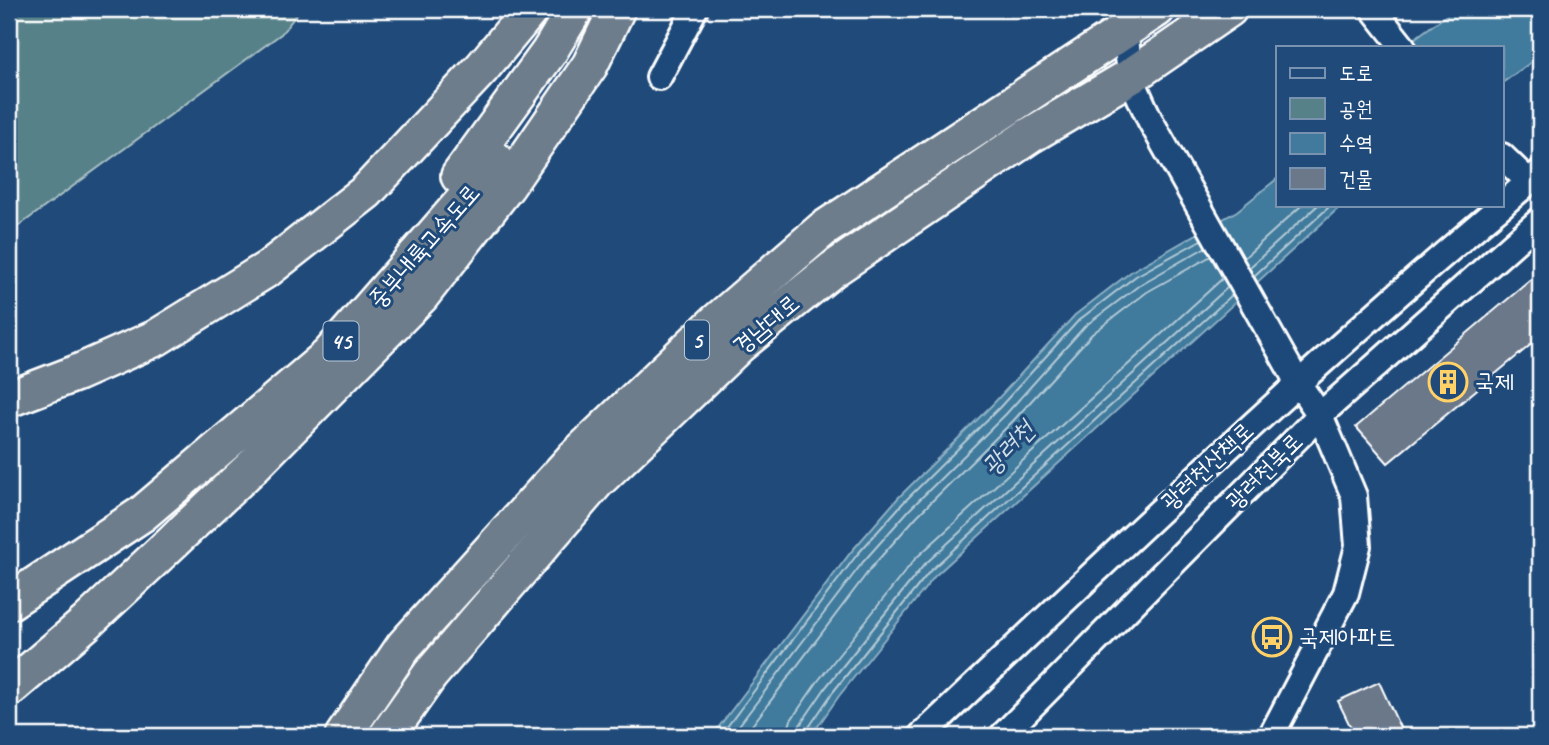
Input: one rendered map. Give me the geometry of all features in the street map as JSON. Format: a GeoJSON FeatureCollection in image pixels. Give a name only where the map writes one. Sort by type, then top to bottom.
{"type":"FeatureCollection","features":[{"type":"Feature","properties":{"kind":"highway"},"geometry":{"type":"LineString","coordinates":[[9,399],[156,338],[269,268],[366,192],[482,68],[531,9]]}},
{"type":"Feature","properties":{"kind":"highway","name":"중부내륙고속도로"},"geometry":{"type":"LineString","coordinates":[[9,578],[46,557],[183,455],[314,335],[444,197],[549,52],[575,9]]}},
{"type":"Feature","properties":{"kind":"highway","name":"중부내륙고속도로"},"geometry":{"type":"LineString","coordinates":[[9,602],[142,514],[329,355],[473,190],[574,56],[603,9]]}},
{"type":"Feature","properties":{"kind":"highway"},"geometry":{"type":"LineString","coordinates":[[9,689],[86,623],[250,469],[421,296],[507,186],[590,65],[617,9]]}},
{"type":"Feature","properties":{"kind":"highway","name":"경남대로"},"geometry":{"type":"LineString","coordinates":[[343,736],[404,646],[574,458],[716,322],[822,230],[1125,18],[1157,9]]}},
{"type":"Feature","properties":{"kind":"highway","name":"경남대로"},"geometry":{"type":"LineString","coordinates":[[387,736],[430,675],[597,481],[738,346],[832,270],[1029,136],[1131,76],[1229,9]]}},
{"type":"Feature","properties":{"kind":"street"},"geometry":{"type":"LineString","coordinates":[[659,77],[695,9]]}},
{"type":"Feature","properties":{"kind":"street"},"geometry":{"type":"LineString","coordinates":[[1373,9],[1402,46]]}},
{"type":"Feature","properties":{"kind":"street"},"geometry":{"type":"LineString","coordinates":[[1125,18],[1131,76],[1150,120],[1298,383],[1320,415],[1354,496],[1359,546],[1346,593],[1271,736]]}},
{"type":"Feature","properties":{"kind":"street"},"geometry":{"type":"LineString","coordinates":[[1504,157],[1535,177]]}},
{"type":"Feature","properties":{"kind":"street","name":"광려천산책로"},"geometry":{"type":"LineString","coordinates":[[1504,203],[1535,177]]}},
{"type":"Feature","properties":{"kind":"street","name":"광려천산책로"},"geometry":{"type":"LineString","coordinates":[[921,736],[1234,439],[1425,269],[1501,206]]}},
{"type":"Feature","properties":{"kind":"street","name":"광려천북로"},"geometry":{"type":"LineString","coordinates":[[1002,736],[1320,415],[1540,220]]}},
{"type":"Feature","properties":{"kind":"street"},"geometry":{"type":"LineString","coordinates":[[326,736],[404,646]]}},
{"type":"Feature","properties":{"kind":"street"},"geometry":{"type":"LineString","coordinates":[[393,736],[430,675]]}},
{"type":"Feature","properties":{"kind":"green space"},"geometry":{"type":"Polygon","coordinates":[[[9,9],[301,9],[281,34],[9,233],[9,9]]]}},
{"type":"Feature","properties":{"kind":"water"},"geometry":{"type":"Polygon","coordinates":[[[1455,9],[1540,9],[1540,56],[1504,82],[1504,46],[1404,46],[1455,9]]]}},
{"type":"Feature","properties":{"kind":"water","name":"광려천"},"geometry":{"type":"Polygon","coordinates":[[[1276,180],[1276,206],[1341,206],[935,576],[839,696],[811,736],[712,736],[851,552],[898,498],[994,403],[1075,315],[1132,271],[1237,211],[1276,180]]]}},
{"type":"Feature","properties":{"kind":"building","name":"국제"},"geometry":{"type":"Polygon","coordinates":[[[1540,272],[1540,337],[1388,463],[1356,427],[1540,272]]]}},
{"type":"Feature","properties":{"kind":"building"},"geometry":{"type":"Polygon","coordinates":[[[1379,682],[1404,736],[1355,736],[1338,701],[1379,682]]]}},
{"type":"Feature","properties":{"kind":"place","name":"국제"},"geometry":{"type":"Point","coordinates":[1448,382]}},
{"type":"Feature","properties":{"kind":"place","name":"국제아파트"},"geometry":{"type":"Point","coordinates":[1272,637]}}]}
